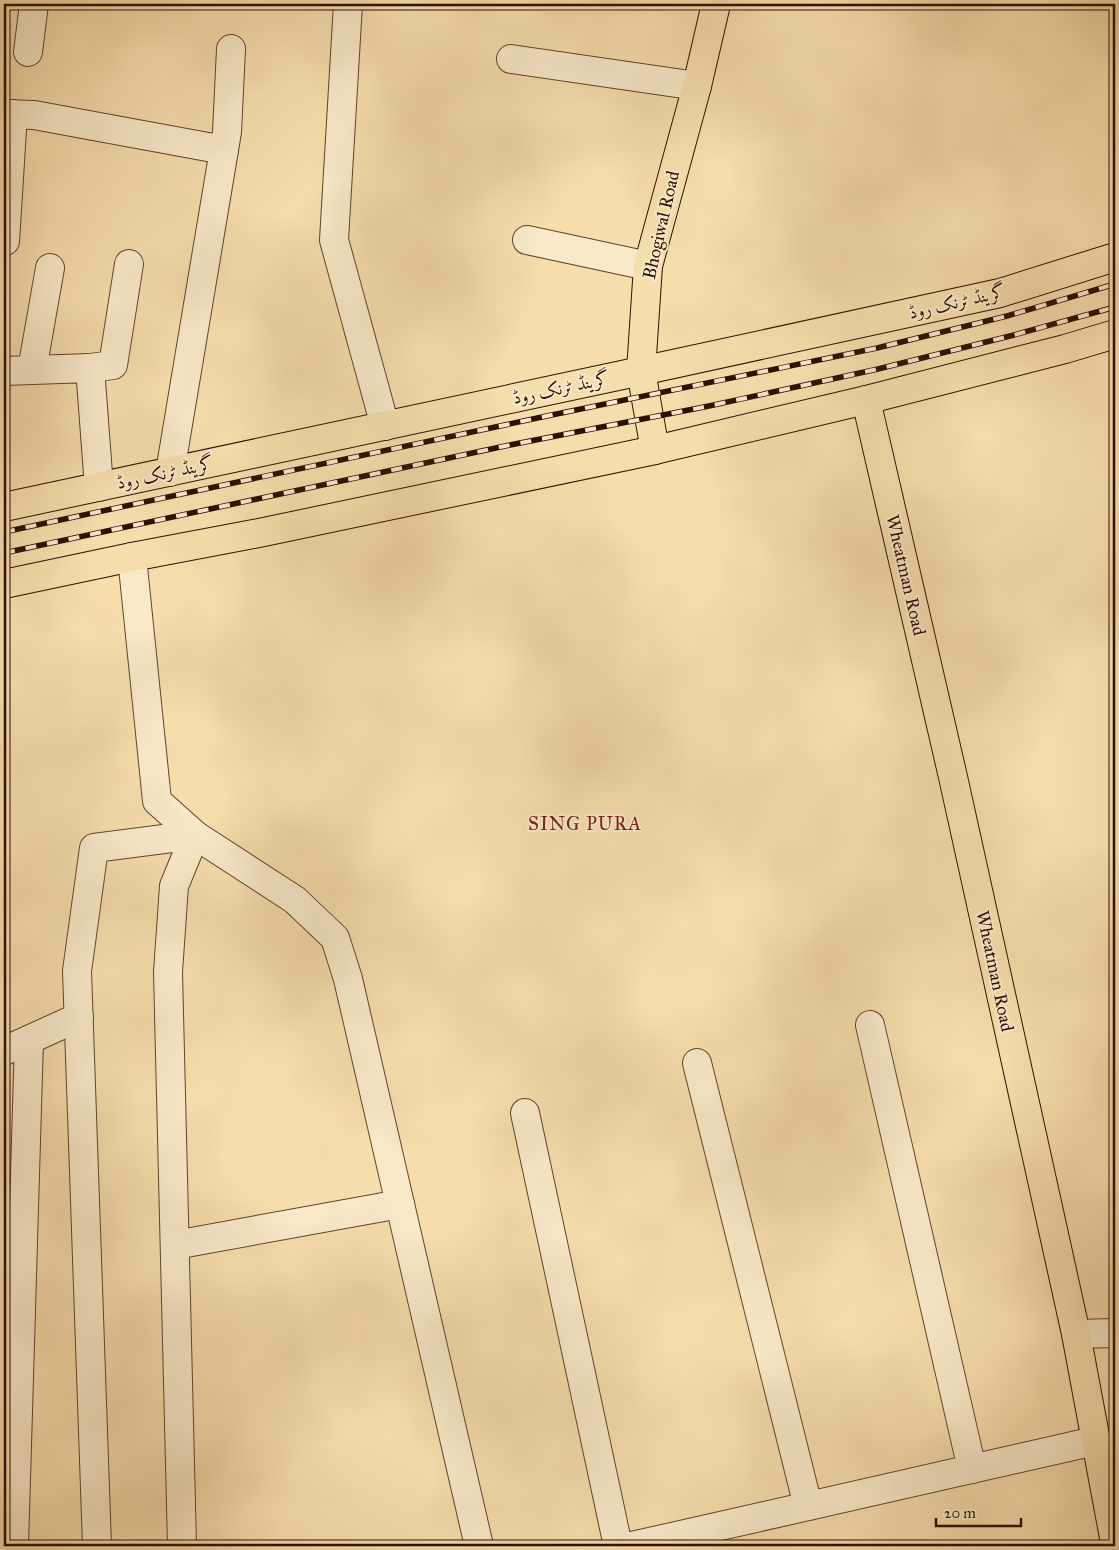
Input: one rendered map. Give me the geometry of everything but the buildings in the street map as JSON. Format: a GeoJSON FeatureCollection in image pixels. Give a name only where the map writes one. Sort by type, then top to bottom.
{"type":"FeatureCollection","features":[{"type":"Feature","properties":{"kind":"main road","name":"Bhogiwal Road"},"geometry":{"type":"LineString","coordinates":[[655,450],[641,372],[648,266],[697,86],[716,4]]}},
{"type":"Feature","properties":{"kind":"main road","name":"گرینڈ ٹرنک روڈ"},"geometry":{"type":"LineString","coordinates":[[4,507],[641,372],[1000,293],[1115,257]]}},
{"type":"Feature","properties":{"kind":"main road"},"geometry":{"type":"LineString","coordinates":[[4,584],[655,450],[866,400],[1065,349],[1115,334]]}},
{"type":"Feature","properties":{"kind":"main road","name":"Wheatman Road"},"geometry":{"type":"LineString","coordinates":[[866,400],[957,797],[1076,1334],[1115,1543]]}},
{"type":"Feature","properties":{"kind":"street"},"geometry":{"type":"LineString","coordinates":[[28,52],[34,4]]}},
{"type":"Feature","properties":{"kind":"street"},"geometry":{"type":"LineString","coordinates":[[348,4],[334,240],[385,426]]}},
{"type":"Feature","properties":{"kind":"street"},"geometry":{"type":"LineString","coordinates":[[170,472],[227,132],[231,49]]}},
{"type":"Feature","properties":{"kind":"street"},"geometry":{"type":"LineString","coordinates":[[511,59],[697,86]]}},
{"type":"Feature","properties":{"kind":"street"},"geometry":{"type":"LineString","coordinates":[[4,241],[8,114],[34,115],[224,150]]}},
{"type":"Feature","properties":{"kind":"street"},"geometry":{"type":"LineString","coordinates":[[527,240],[648,266]]}},
{"type":"Feature","properties":{"kind":"street"},"geometry":{"type":"LineString","coordinates":[[4,371],[90,368],[113,365],[130,264]]}},
{"type":"Feature","properties":{"kind":"street"},"geometry":{"type":"LineString","coordinates":[[32,370],[50,268]]}},
{"type":"Feature","properties":{"kind":"street"},"geometry":{"type":"LineString","coordinates":[[90,368],[99,487]]}},
{"type":"Feature","properties":{"kind":"street"},"geometry":{"type":"LineString","coordinates":[[132,557],[157,801],[195,835],[295,900],[335,938],[348,979],[479,1546]]}},
{"type":"Feature","properties":{"kind":"street"},"geometry":{"type":"LineString","coordinates":[[97,1546],[78,971],[94,848],[195,835]]}},
{"type":"Feature","properties":{"kind":"street"},"geometry":{"type":"LineString","coordinates":[[182,1546],[168,972],[174,886],[195,835]]}},
{"type":"Feature","properties":{"kind":"street"},"geometry":{"type":"LineString","coordinates":[[4,1051],[79,1016]]}},
{"type":"Feature","properties":{"kind":"street"},"geometry":{"type":"LineString","coordinates":[[870,1025],[972,1468]]}},
{"type":"Feature","properties":{"kind":"street"},"geometry":{"type":"LineString","coordinates":[[14,1546],[29,1040]]}},
{"type":"Feature","properties":{"kind":"street"},"geometry":{"type":"LineString","coordinates":[[697,1063],[808,1506]]}},
{"type":"Feature","properties":{"kind":"street"},"geometry":{"type":"LineString","coordinates":[[524,1113],[618,1546]]}},
{"type":"Feature","properties":{"kind":"street"},"geometry":{"type":"LineString","coordinates":[[175,1245],[400,1204]]}},
{"type":"Feature","properties":{"kind":"street"},"geometry":{"type":"LineString","coordinates":[[1076,1334],[1115,1333]]}},
{"type":"Feature","properties":{"kind":"street"},"geometry":{"type":"LineString","coordinates":[[632,1546],[1096,1440]]}},
{"type":"Feature","properties":{"kind":"railway"},"geometry":{"type":"LineString","coordinates":[[4,532],[542,417],[877,348],[1007,316],[1115,284]]}},
{"type":"Feature","properties":{"kind":"railway"},"geometry":{"type":"LineString","coordinates":[[4,553],[878,369],[1014,335],[1115,307]]}},
{"type":"Feature","properties":{"kind":"district","name":"SING PURA"},"geometry":{"type":"Point","coordinates":[585,823]}}]}
